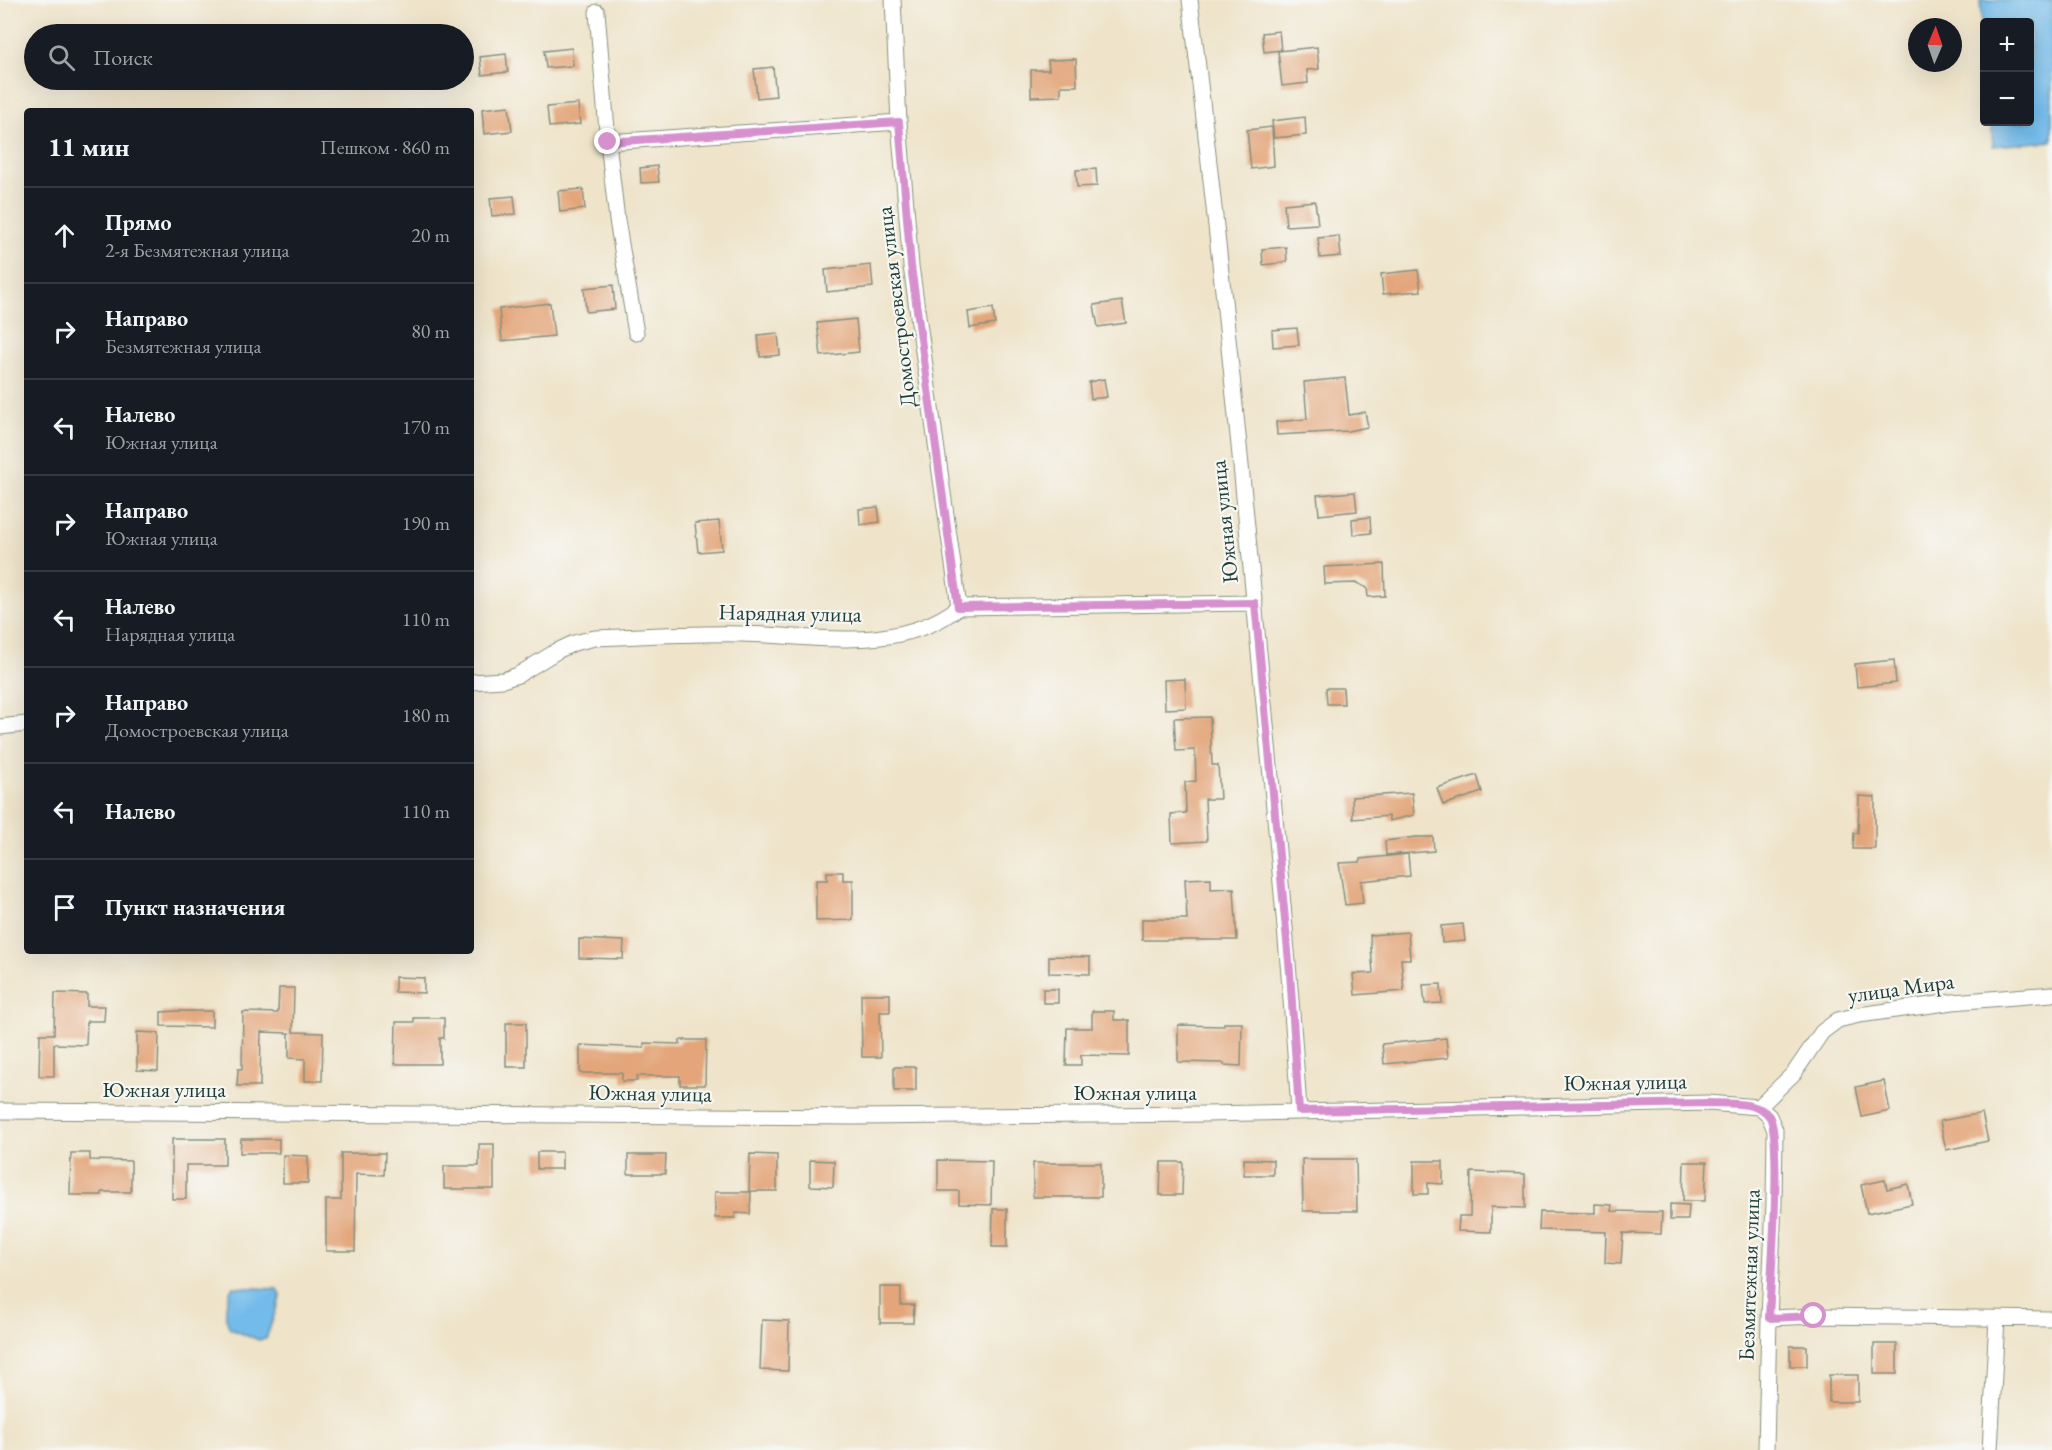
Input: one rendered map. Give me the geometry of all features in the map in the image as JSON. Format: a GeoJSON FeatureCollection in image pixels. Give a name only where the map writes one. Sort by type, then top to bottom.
{"type":"FeatureCollection","features":[{"type":"Feature","properties":{"kind":"street","name":"Домостроевская улица"},"geometry":{"type":"LineString","coordinates":[[892,0],[911,266],[958,607]]}},
{"type":"Feature","properties":{"kind":"street","name":"Южная улица"},"geometry":{"type":"LineString","coordinates":[[1190,0],[1229,342],[1255,603],[1290,972],[1299,1111]]}},
{"type":"Feature","properties":{"kind":"street"},"geometry":{"type":"LineString","coordinates":[[597,12],[617,220],[636,333]]}},
{"type":"Feature","properties":{"kind":"street"},"geometry":{"type":"LineString","coordinates":[[608,142],[899,122]]}},
{"type":"Feature","properties":{"kind":"street"},"geometry":{"type":"LineString","coordinates":[[958,607],[1255,603]]}},
{"type":"Feature","properties":{"kind":"street","name":"Нарядная улица"},"geometry":{"type":"LineString","coordinates":[[474,682],[503,680],[518,675],[556,651],[574,643],[596,638],[743,634],[828,640],[893,636],[942,620],[958,607]]}},
{"type":"Feature","properties":{"kind":"street"},"geometry":{"type":"LineString","coordinates":[[0,727],[24,724]]}},
{"type":"Feature","properties":{"kind":"street","name":"улица Мира"},"geometry":{"type":"LineString","coordinates":[[1759,1107],[1794,1072],[1822,1032],[1838,1020],[1953,1002],[2052,994]]}},
{"type":"Feature","properties":{"kind":"street","name":"Южная улица"},"geometry":{"type":"LineString","coordinates":[[0,1111],[854,1117],[1206,1114],[1737,1104],[1759,1107]]}},
{"type":"Feature","properties":{"kind":"street","name":"Безмятежная улица"},"geometry":{"type":"LineString","coordinates":[[1759,1107],[1769,1116],[1775,1130],[1764,1448]]}},
{"type":"Feature","properties":{"kind":"street"},"geometry":{"type":"LineString","coordinates":[[1769,1318],[1814,1316],[2052,1319]]}},
{"type":"Feature","properties":{"kind":"street"},"geometry":{"type":"LineString","coordinates":[[1990,1450],[1997,1318]]}},
{"type":"Feature","properties":{"kind":"water"},"geometry":{"type":"Polygon","coordinates":[[[1980,0],[2052,0],[2052,141],[1993,146],[1991,126],[2034,126],[2034,18],[1981,18],[1980,0]]]}},
{"type":"Feature","properties":{"kind":"water"},"geometry":{"type":"Polygon","coordinates":[[[232,1287],[277,1289],[281,1295],[266,1339],[259,1340],[230,1329],[226,1308],[232,1287]]]}},
{"type":"Feature","properties":{"kind":"building"},"geometry":{"type":"Polygon","coordinates":[[[1279,31],[1281,50],[1264,52],[1262,33],[1279,31]]]}},
{"type":"Feature","properties":{"kind":"building"},"geometry":{"type":"Polygon","coordinates":[[[1317,47],[1319,69],[1307,70],[1308,83],[1282,86],[1278,51],[1317,47]]]}},
{"type":"Feature","properties":{"kind":"building"},"geometry":{"type":"Polygon","coordinates":[[[572,48],[573,66],[546,68],[544,51],[572,48]]]}},
{"type":"Feature","properties":{"kind":"building"},"geometry":{"type":"Polygon","coordinates":[[[506,54],[508,72],[482,75],[480,57],[506,54]]]}},
{"type":"Feature","properties":{"kind":"building"},"geometry":{"type":"Polygon","coordinates":[[[1076,59],[1077,86],[1061,86],[1061,96],[1031,97],[1031,70],[1049,70],[1048,60],[1076,59]]]}},
{"type":"Feature","properties":{"kind":"building"},"geometry":{"type":"Polygon","coordinates":[[[773,67],[776,96],[757,98],[754,69],[773,67]]]}},
{"type":"Feature","properties":{"kind":"building"},"geometry":{"type":"Polygon","coordinates":[[[578,104],[580,124],[549,127],[547,107],[578,104]]]}},
{"type":"Feature","properties":{"kind":"building"},"geometry":{"type":"Polygon","coordinates":[[[509,106],[512,131],[484,134],[482,109],[509,106]]]}},
{"type":"Feature","properties":{"kind":"building"},"geometry":{"type":"Polygon","coordinates":[[[1305,117],[1306,135],[1274,138],[1272,121],[1305,117]]]}},
{"type":"Feature","properties":{"kind":"building"},"geometry":{"type":"Polygon","coordinates":[[[1272,127],[1274,166],[1251,169],[1247,130],[1272,127]]]}},
{"type":"Feature","properties":{"kind":"building"},"geometry":{"type":"Polygon","coordinates":[[[657,166],[659,182],[641,183],[640,168],[657,166]]]}},
{"type":"Feature","properties":{"kind":"building"},"geometry":{"type":"Polygon","coordinates":[[[1096,169],[1097,186],[1077,187],[1076,170],[1096,169]]]}},
{"type":"Feature","properties":{"kind":"building"},"geometry":{"type":"Polygon","coordinates":[[[583,189],[585,209],[560,212],[558,191],[583,189]]]}},
{"type":"Feature","properties":{"kind":"building"},"geometry":{"type":"Polygon","coordinates":[[[514,196],[516,214],[492,216],[490,198],[514,196]]]}},
{"type":"Feature","properties":{"kind":"building"},"geometry":{"type":"Polygon","coordinates":[[[1315,201],[1318,224],[1286,226],[1284,204],[1315,201]]]}},
{"type":"Feature","properties":{"kind":"building"},"geometry":{"type":"Polygon","coordinates":[[[1339,236],[1341,256],[1320,258],[1318,238],[1339,236]]]}},
{"type":"Feature","properties":{"kind":"building"},"geometry":{"type":"Polygon","coordinates":[[[1286,247],[1287,262],[1263,265],[1262,249],[1286,247]]]}},
{"type":"Feature","properties":{"kind":"building"},"geometry":{"type":"Polygon","coordinates":[[[871,265],[873,287],[827,292],[825,270],[871,265]]]}},
{"type":"Feature","properties":{"kind":"building"},"geometry":{"type":"Polygon","coordinates":[[[1418,270],[1421,291],[1383,294],[1381,274],[1418,270]]]}},
{"type":"Feature","properties":{"kind":"building"},"geometry":{"type":"Polygon","coordinates":[[[613,285],[615,309],[586,312],[584,288],[613,285]]]}},
{"type":"Feature","properties":{"kind":"building"},"geometry":{"type":"Polygon","coordinates":[[[1122,301],[1126,323],[1098,327],[1094,305],[1122,301]]]}},
{"type":"Feature","properties":{"kind":"building"},"geometry":{"type":"Polygon","coordinates":[[[550,303],[554,336],[502,341],[499,309],[550,303]]]}},
{"type":"Feature","properties":{"kind":"building"},"geometry":{"type":"Polygon","coordinates":[[[993,308],[995,324],[970,328],[968,312],[993,308]]]}},
{"type":"Feature","properties":{"kind":"building"},"geometry":{"type":"Polygon","coordinates":[[[856,319],[859,352],[821,356],[817,323],[856,319]]]}},
{"type":"Feature","properties":{"kind":"building"},"geometry":{"type":"Polygon","coordinates":[[[1297,328],[1299,345],[1273,347],[1272,330],[1297,328]]]}},
{"type":"Feature","properties":{"kind":"building"},"geometry":{"type":"Polygon","coordinates":[[[778,333],[780,355],[760,357],[758,335],[778,333]]]}},
{"type":"Feature","properties":{"kind":"building"},"geometry":{"type":"Polygon","coordinates":[[[1345,378],[1349,415],[1365,412],[1368,427],[1348,431],[1277,435],[1276,422],[1307,419],[1304,382],[1345,378]]]}},
{"type":"Feature","properties":{"kind":"building"},"geometry":{"type":"Polygon","coordinates":[[[1104,379],[1107,397],[1091,399],[1089,382],[1104,379]]]}},
{"type":"Feature","properties":{"kind":"building"},"geometry":{"type":"Polygon","coordinates":[[[1355,492],[1357,511],[1319,515],[1317,495],[1355,492]]]}},
{"type":"Feature","properties":{"kind":"building"},"geometry":{"type":"Polygon","coordinates":[[[878,507],[880,522],[860,525],[859,509],[878,507]]]}},
{"type":"Feature","properties":{"kind":"building"},"geometry":{"type":"Polygon","coordinates":[[[1370,517],[1371,533],[1353,535],[1352,519],[1370,517]]]}},
{"type":"Feature","properties":{"kind":"building"},"geometry":{"type":"Polygon","coordinates":[[[719,521],[722,550],[698,552],[695,523],[719,521]]]}},
{"type":"Feature","properties":{"kind":"building"},"geometry":{"type":"Polygon","coordinates":[[[1384,564],[1385,596],[1368,597],[1367,588],[1357,583],[1325,584],[1324,567],[1384,564]]]}},
{"type":"Feature","properties":{"kind":"building"},"geometry":{"type":"Polygon","coordinates":[[[1894,660],[1896,683],[1857,687],[1855,664],[1894,660]]]}},
{"type":"Feature","properties":{"kind":"building"},"geometry":{"type":"Polygon","coordinates":[[[1185,679],[1186,708],[1165,709],[1164,680],[1185,679]]]}},
{"type":"Feature","properties":{"kind":"building"},"geometry":{"type":"Polygon","coordinates":[[[1326,688],[1343,688],[1344,704],[1327,704],[1326,688]]]}},
{"type":"Feature","properties":{"kind":"building"},"geometry":{"type":"Polygon","coordinates":[[[1210,717],[1212,765],[1218,765],[1220,799],[1205,799],[1207,841],[1172,843],[1171,814],[1186,813],[1185,782],[1196,781],[1195,750],[1176,751],[1174,718],[1210,717]]]}},
{"type":"Feature","properties":{"kind":"building"},"geometry":{"type":"Polygon","coordinates":[[[1477,775],[1482,792],[1443,805],[1437,788],[1477,775]]]}},
{"type":"Feature","properties":{"kind":"building"},"geometry":{"type":"Polygon","coordinates":[[[1412,793],[1414,815],[1389,821],[1389,816],[1353,819],[1352,797],[1412,793]]]}},
{"type":"Feature","properties":{"kind":"building"},"geometry":{"type":"Polygon","coordinates":[[[1859,796],[1875,797],[1875,849],[1853,849],[1854,833],[1858,833],[1859,796]]]}},
{"type":"Feature","properties":{"kind":"building"},"geometry":{"type":"Polygon","coordinates":[[[1433,837],[1434,851],[1386,855],[1385,841],[1433,837]]]}},
{"type":"Feature","properties":{"kind":"building"},"geometry":{"type":"Polygon","coordinates":[[[1408,854],[1410,876],[1361,881],[1363,903],[1345,905],[1339,863],[1408,854]]]}},
{"type":"Feature","properties":{"kind":"building"},"geometry":{"type":"Polygon","coordinates":[[[827,872],[843,872],[843,880],[853,880],[853,920],[816,921],[816,880],[827,880],[827,872]]]}},
{"type":"Feature","properties":{"kind":"building"},"geometry":{"type":"Polygon","coordinates":[[[1211,878],[1211,889],[1234,888],[1237,940],[1142,940],[1142,919],[1187,919],[1185,879],[1211,878]]]}},
{"type":"Feature","properties":{"kind":"building"},"geometry":{"type":"Polygon","coordinates":[[[1463,924],[1465,941],[1442,943],[1441,926],[1463,924]]]}},
{"type":"Feature","properties":{"kind":"building"},"geometry":{"type":"Polygon","coordinates":[[[1408,932],[1410,959],[1401,959],[1404,991],[1355,995],[1353,974],[1373,973],[1370,935],[1408,932]]]}},
{"type":"Feature","properties":{"kind":"building"},"geometry":{"type":"Polygon","coordinates":[[[579,939],[624,941],[623,959],[579,958],[579,939]]]}},
{"type":"Feature","properties":{"kind":"building"},"geometry":{"type":"Polygon","coordinates":[[[1049,956],[1090,957],[1090,974],[1049,973],[1049,956]]]}},
{"type":"Feature","properties":{"kind":"building"},"geometry":{"type":"Polygon","coordinates":[[[395,977],[424,978],[424,993],[395,992],[395,977]]]}},
{"type":"Feature","properties":{"kind":"building"},"geometry":{"type":"Polygon","coordinates":[[[1441,984],[1442,1003],[1425,1004],[1423,985],[1441,984]]]}},
{"type":"Feature","properties":{"kind":"building"},"geometry":{"type":"Polygon","coordinates":[[[279,988],[294,988],[293,1032],[323,1033],[322,1081],[305,1081],[305,1059],[289,1058],[289,1033],[261,1032],[260,1086],[237,1086],[238,1069],[242,1069],[243,1012],[278,1013],[279,988]]]}},
{"type":"Feature","properties":{"kind":"building"},"geometry":{"type":"Polygon","coordinates":[[[1043,989],[1058,989],[1058,1003],[1043,1003],[1043,989]]]}},
{"type":"Feature","properties":{"kind":"building"},"geometry":{"type":"Polygon","coordinates":[[[55,993],[87,994],[87,1006],[105,1006],[104,1021],[87,1021],[86,1045],[54,1044],[54,1076],[39,1076],[40,1034],[54,1034],[55,993]]]}},
{"type":"Feature","properties":{"kind":"building"},"geometry":{"type":"Polygon","coordinates":[[[861,994],[890,994],[890,1012],[880,1012],[881,1057],[862,1057],[861,994]]]}},
{"type":"Feature","properties":{"kind":"building"},"geometry":{"type":"Polygon","coordinates":[[[212,1011],[212,1027],[161,1026],[161,1012],[212,1011]]]}},
{"type":"Feature","properties":{"kind":"building"},"geometry":{"type":"Polygon","coordinates":[[[1092,1011],[1114,1011],[1114,1020],[1129,1020],[1129,1056],[1081,1055],[1081,1065],[1066,1065],[1067,1028],[1092,1028],[1092,1011]]]}},
{"type":"Feature","properties":{"kind":"building"},"geometry":{"type":"Polygon","coordinates":[[[414,1018],[444,1018],[444,1038],[440,1038],[440,1064],[395,1064],[396,1022],[414,1022],[414,1018]]]}},
{"type":"Feature","properties":{"kind":"building"},"geometry":{"type":"Polygon","coordinates":[[[506,1023],[526,1023],[526,1067],[506,1067],[506,1023]]]}},
{"type":"Feature","properties":{"kind":"building"},"geometry":{"type":"Polygon","coordinates":[[[1224,1023],[1242,1023],[1241,1066],[1224,1065],[1224,1063],[1178,1062],[1178,1025],[1224,1026],[1224,1023]]]}},
{"type":"Feature","properties":{"kind":"building"},"geometry":{"type":"Polygon","coordinates":[[[137,1032],[159,1033],[158,1071],[137,1070],[137,1032]]]}},
{"type":"Feature","properties":{"kind":"building"},"geometry":{"type":"Polygon","coordinates":[[[1446,1038],[1448,1058],[1384,1064],[1382,1044],[1446,1038]]]}},
{"type":"Feature","properties":{"kind":"building"},"geometry":{"type":"Polygon","coordinates":[[[680,1040],[706,1040],[705,1085],[680,1085],[680,1076],[637,1076],[637,1081],[622,1081],[622,1073],[580,1073],[580,1045],[644,1048],[644,1043],[680,1044],[680,1040]]]}},
{"type":"Feature","properties":{"kind":"building"},"geometry":{"type":"Polygon","coordinates":[[[894,1067],[916,1067],[916,1091],[894,1091],[894,1067]]]}},
{"type":"Feature","properties":{"kind":"building"},"geometry":{"type":"Polygon","coordinates":[[[1884,1081],[1890,1111],[1862,1117],[1856,1087],[1884,1081]]]}},
{"type":"Feature","properties":{"kind":"building"},"geometry":{"type":"Polygon","coordinates":[[[1982,1113],[1988,1141],[1946,1150],[1940,1121],[1982,1113]]]}},
{"type":"Feature","properties":{"kind":"building"},"geometry":{"type":"Polygon","coordinates":[[[172,1139],[225,1139],[225,1165],[186,1165],[186,1199],[172,1199],[172,1139]]]}},
{"type":"Feature","properties":{"kind":"building"},"geometry":{"type":"Polygon","coordinates":[[[241,1139],[279,1139],[279,1153],[240,1153],[241,1139]]]}},
{"type":"Feature","properties":{"kind":"building"},"geometry":{"type":"Polygon","coordinates":[[[479,1144],[494,1144],[494,1189],[444,1189],[444,1166],[479,1166],[479,1144]]]}},
{"type":"Feature","properties":{"kind":"building"},"geometry":{"type":"Polygon","coordinates":[[[537,1152],[562,1152],[562,1169],[537,1169],[537,1152]]]}},
{"type":"Feature","properties":{"kind":"building"},"geometry":{"type":"Polygon","coordinates":[[[71,1153],[90,1153],[90,1160],[131,1161],[131,1192],[70,1195],[71,1153]]]}},
{"type":"Feature","properties":{"kind":"building"},"geometry":{"type":"Polygon","coordinates":[[[341,1153],[385,1153],[384,1175],[356,1174],[355,1251],[326,1251],[326,1200],[341,1200],[341,1153]]]}},
{"type":"Feature","properties":{"kind":"building"},"geometry":{"type":"Polygon","coordinates":[[[750,1154],[777,1155],[777,1191],[749,1191],[750,1154]]]}},
{"type":"Feature","properties":{"kind":"building"},"geometry":{"type":"Polygon","coordinates":[[[283,1155],[308,1156],[308,1183],[283,1183],[283,1155]]]}},
{"type":"Feature","properties":{"kind":"building"},"geometry":{"type":"Polygon","coordinates":[[[628,1155],[666,1155],[665,1174],[628,1174],[628,1155]]]}},
{"type":"Feature","properties":{"kind":"building"},"geometry":{"type":"Polygon","coordinates":[[[1244,1159],[1273,1160],[1273,1175],[1244,1175],[1244,1159]]]}},
{"type":"Feature","properties":{"kind":"building"},"geometry":{"type":"Polygon","coordinates":[[[1302,1159],[1356,1159],[1357,1211],[1303,1211],[1302,1159]]]}},
{"type":"Feature","properties":{"kind":"building"},"geometry":{"type":"Polygon","coordinates":[[[810,1160],[834,1161],[833,1187],[810,1186],[810,1160]]]}},
{"type":"Feature","properties":{"kind":"building"},"geometry":{"type":"Polygon","coordinates":[[[938,1160],[992,1161],[991,1205],[959,1204],[959,1191],[938,1191],[938,1160]]]}},
{"type":"Feature","properties":{"kind":"building"},"geometry":{"type":"Polygon","coordinates":[[[1414,1161],[1443,1161],[1443,1184],[1428,1183],[1428,1194],[1414,1194],[1414,1161]]]}},
{"type":"Feature","properties":{"kind":"building"},"geometry":{"type":"Polygon","coordinates":[[[1161,1162],[1183,1162],[1182,1195],[1160,1195],[1161,1162]]]}},
{"type":"Feature","properties":{"kind":"building"},"geometry":{"type":"Polygon","coordinates":[[[1684,1162],[1707,1162],[1705,1201],[1683,1201],[1684,1162]]]}},
{"type":"Feature","properties":{"kind":"building"},"geometry":{"type":"Polygon","coordinates":[[[1033,1163],[1101,1163],[1101,1197],[1033,1197],[1033,1163]]]}},
{"type":"Feature","properties":{"kind":"building"},"geometry":{"type":"Polygon","coordinates":[[[1471,1172],[1525,1174],[1525,1208],[1491,1207],[1491,1232],[1458,1231],[1459,1216],[1470,1216],[1471,1172]]]}},
{"type":"Feature","properties":{"kind":"building"},"geometry":{"type":"Polygon","coordinates":[[[1885,1180],[1887,1189],[1908,1184],[1912,1204],[1867,1213],[1861,1185],[1885,1180]]]}},
{"type":"Feature","properties":{"kind":"building"},"geometry":{"type":"Polygon","coordinates":[[[715,1192],[751,1192],[750,1214],[735,1213],[735,1218],[715,1218],[715,1192]]]}},
{"type":"Feature","properties":{"kind":"building"},"geometry":{"type":"Polygon","coordinates":[[[1595,1204],[1612,1205],[1611,1211],[1662,1212],[1661,1234],[1623,1233],[1621,1264],[1605,1263],[1606,1232],[1539,1230],[1540,1212],[1595,1213],[1595,1204]]]}},
{"type":"Feature","properties":{"kind":"building"},"geometry":{"type":"Polygon","coordinates":[[[1670,1204],[1689,1205],[1688,1220],[1670,1220],[1670,1204]]]}},
{"type":"Feature","properties":{"kind":"building"},"geometry":{"type":"Polygon","coordinates":[[[993,1209],[1007,1209],[1007,1247],[992,1247],[993,1209]]]}},
{"type":"Feature","properties":{"kind":"building"},"geometry":{"type":"Polygon","coordinates":[[[880,1287],[901,1287],[901,1305],[914,1305],[913,1323],[880,1323],[880,1287]]]}},
{"type":"Feature","properties":{"kind":"building"},"geometry":{"type":"Polygon","coordinates":[[[762,1320],[789,1321],[788,1371],[760,1370],[762,1320]]]}},
{"type":"Feature","properties":{"kind":"building"},"geometry":{"type":"Polygon","coordinates":[[[1874,1344],[1897,1344],[1897,1374],[1874,1374],[1874,1344]]]}},
{"type":"Feature","properties":{"kind":"building"},"geometry":{"type":"Polygon","coordinates":[[[1790,1346],[1807,1346],[1807,1366],[1790,1366],[1790,1346]]]}},
{"type":"Feature","properties":{"kind":"building"},"geometry":{"type":"Polygon","coordinates":[[[1829,1375],[1858,1375],[1858,1402],[1829,1402],[1829,1375]]]}},
{"type":"Feature","properties":{"kind":"route"},"geometry":{"type":"LineString","coordinates":[[608,142],[899,122],[911,266],[958,607],[1255,603],[1290,972],[1299,1111],[1708,1103],[1759,1107],[1769,1116],[1775,1130],[1769,1318],[1814,1316]]}}]}
